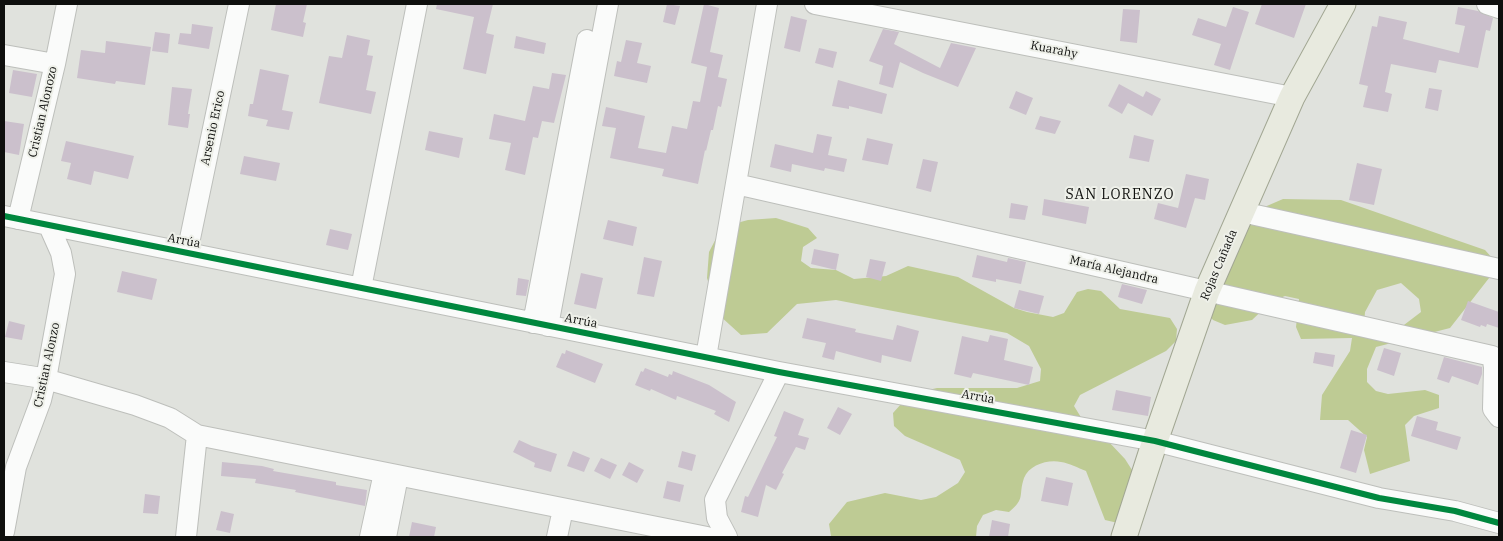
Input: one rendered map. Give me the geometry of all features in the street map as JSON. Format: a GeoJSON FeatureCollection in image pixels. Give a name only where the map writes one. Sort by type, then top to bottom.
{"type":"FeatureCollection","features":[{"type":"Feature","properties":{"kind":"main road","name":"Rojas Cañada"},"geometry":{"type":"LineString","coordinates":[[1124,537],[1154,441],[1207,291],[1292,97],[1343,4]]}},
{"type":"Feature","properties":{"kind":"street","name":"Cristian Alonozo"},"geometry":{"type":"LineString","coordinates":[[11,218],[55,64],[67,4]]}},
{"type":"Feature","properties":{"kind":"street","name":"Arsenio Erico"},"geometry":{"type":"LineString","coordinates":[[187,253],[240,4]]}},
{"type":"Feature","properties":{"kind":"street"},"geometry":{"type":"LineString","coordinates":[[361,288],[417,4]]}},
{"type":"Feature","properties":{"kind":"street"},"geometry":{"type":"LineString","coordinates":[[540,324],[594,4]]}},
{"type":"Feature","properties":{"kind":"street"},"geometry":{"type":"LineString","coordinates":[[540,324],[608,4]]}},
{"type":"Feature","properties":{"kind":"street"},"geometry":{"type":"LineString","coordinates":[[706,357],[767,4]]}},
{"type":"Feature","properties":{"kind":"street","name":"Kuarahy"},"geometry":{"type":"LineString","coordinates":[[815,4],[1292,97]]}},
{"type":"Feature","properties":{"kind":"street"},"geometry":{"type":"LineString","coordinates":[[1487,4],[1499,8]]}},
{"type":"Feature","properties":{"kind":"street"},"geometry":{"type":"LineString","coordinates":[[4,55],[55,64]]}},
{"type":"Feature","properties":{"kind":"street","name":"María Alejandra"},"geometry":{"type":"LineString","coordinates":[[736,184],[1492,356],[1494,367],[1493,409],[1499,417]]}},
{"type":"Feature","properties":{"kind":"street"},"geometry":{"type":"LineString","coordinates":[[1242,212],[1499,269]]}},
{"type":"Feature","properties":{"kind":"street","name":"Arrúa"},"geometry":{"type":"LineString","coordinates":[[11,218],[779,372],[1154,441],[1379,498],[1455,511],[1499,523]]}},
{"type":"Feature","properties":{"kind":"street","name":"Cristian Alonzo"},"geometry":{"type":"LineString","coordinates":[[4,532],[16,467],[41,400],[46,380],[65,274],[61,253],[49,226]]}},
{"type":"Feature","properties":{"kind":"street"},"geometry":{"type":"LineString","coordinates":[[4,372],[46,380],[135,405],[170,418],[197,435],[707,537]]}},
{"type":"Feature","properties":{"kind":"street"},"geometry":{"type":"LineString","coordinates":[[727,537],[717,518],[715,500],[779,372]]}},
{"type":"Feature","properties":{"kind":"street"},"geometry":{"type":"LineString","coordinates":[[186,537],[197,435]]}},
{"type":"Feature","properties":{"kind":"street"},"geometry":{"type":"LineString","coordinates":[[370,537],[391,475]]}},
{"type":"Feature","properties":{"kind":"street"},"geometry":{"type":"LineString","coordinates":[[386,537],[391,475]]}},
{"type":"Feature","properties":{"kind":"street"},"geometry":{"type":"LineString","coordinates":[[557,537],[563,509]]}},
{"type":"Feature","properties":{"kind":"green space"},"geometry":{"type":"Polygon","coordinates":[[[1283,199],[1341,200],[1485,250],[1494,260],[1493,273],[1450,328],[1376,347],[1367,369],[1367,382],[1376,391],[1388,394],[1425,390],[1439,395],[1439,408],[1414,416],[1405,425],[1410,461],[1370,474],[1364,450],[1367,437],[1348,420],[1320,420],[1322,395],[1350,351],[1352,338],[1301,339],[1296,327],[1299,299],[1285,296],[1272,301],[1252,320],[1225,325],[1213,320],[1204,309],[1246,215],[1283,199]],[[1401,283],[1377,290],[1365,312],[1364,325],[1400,328],[1421,312],[1419,299],[1401,283]]]}},
{"type":"Feature","properties":{"kind":"green space"},"geometry":{"type":"Polygon","coordinates":[[[776,218],[808,228],[817,238],[803,247],[801,261],[811,268],[836,270],[854,279],[886,276],[908,266],[958,277],[1014,308],[1027,312],[1053,317],[1064,313],[1077,292],[1088,289],[1101,291],[1120,309],[1170,318],[1177,329],[1176,341],[1166,351],[1080,395],[1074,406],[1087,427],[1108,441],[1125,459],[1132,470],[1136,482],[1118,523],[1105,520],[1086,471],[1070,464],[1050,461],[1034,466],[1026,473],[1022,484],[1020,500],[1009,512],[996,510],[983,515],[977,526],[976,537],[831,536],[829,524],[847,502],[885,493],[921,500],[936,497],[958,483],[965,472],[960,460],[905,436],[894,426],[893,413],[910,394],[937,388],[1017,388],[1040,381],[1041,369],[1029,346],[1007,333],[836,300],[797,304],[767,333],[741,335],[719,315],[707,278],[709,252],[722,227],[748,220],[776,218]]]}},
{"type":"Feature","properties":{"kind":"building"},"geometry":{"type":"Polygon","coordinates":[[[276,4],[307,4],[303,22],[306,23],[303,37],[271,30],[276,4]]]}},
{"type":"Feature","properties":{"kind":"building"},"geometry":{"type":"Polygon","coordinates":[[[437,4],[493,4],[486,33],[494,35],[486,74],[463,69],[474,17],[436,9],[437,4]]]}},
{"type":"Feature","properties":{"kind":"building"},"geometry":{"type":"Polygon","coordinates":[[[667,4],[680,6],[675,25],[663,22],[667,4]]]}},
{"type":"Feature","properties":{"kind":"building"},"geometry":{"type":"Polygon","coordinates":[[[704,4],[719,8],[710,52],[723,55],[718,77],[727,79],[721,107],[718,106],[713,130],[711,130],[705,150],[698,184],[662,176],[664,169],[610,158],[616,128],[602,126],[606,107],[645,116],[638,148],[666,153],[672,126],[687,129],[693,101],[700,102],[707,67],[691,63],[704,4]]]}},
{"type":"Feature","properties":{"kind":"building"},"geometry":{"type":"Polygon","coordinates":[[[1262,4],[1306,4],[1294,38],[1255,24],[1262,4]]]}},
{"type":"Feature","properties":{"kind":"building"},"geometry":{"type":"Polygon","coordinates":[[[1233,7],[1249,12],[1230,70],[1214,65],[1221,44],[1192,35],[1198,18],[1226,27],[1233,7]]]}},
{"type":"Feature","properties":{"kind":"building"},"geometry":{"type":"Polygon","coordinates":[[[1458,7],[1478,11],[1493,18],[1490,31],[1486,30],[1478,68],[1439,60],[1436,73],[1391,64],[1385,92],[1392,94],[1388,112],[1363,107],[1368,86],[1359,84],[1372,26],[1377,27],[1379,16],[1407,22],[1403,39],[1459,53],[1465,26],[1455,24],[1458,7]]]}},
{"type":"Feature","properties":{"kind":"building"},"geometry":{"type":"Polygon","coordinates":[[[1123,9],[1140,10],[1137,43],[1120,41],[1123,9]]]}},
{"type":"Feature","properties":{"kind":"building"},"geometry":{"type":"Polygon","coordinates":[[[791,16],[807,20],[800,52],[784,48],[791,16]]]}},
{"type":"Feature","properties":{"kind":"building"},"geometry":{"type":"Polygon","coordinates":[[[192,24],[213,27],[209,49],[178,44],[180,33],[191,34],[192,24]]]}},
{"type":"Feature","properties":{"kind":"building"},"geometry":{"type":"Polygon","coordinates":[[[883,29],[899,32],[894,44],[940,68],[951,43],[976,48],[958,87],[900,62],[893,88],[879,84],[883,66],[869,61],[883,29]]]}},
{"type":"Feature","properties":{"kind":"building"},"geometry":{"type":"Polygon","coordinates":[[[155,32],[170,34],[168,53],[152,51],[155,32]]]}},
{"type":"Feature","properties":{"kind":"building"},"geometry":{"type":"Polygon","coordinates":[[[347,35],[370,40],[367,55],[373,56],[366,90],[376,92],[371,114],[319,103],[329,56],[342,58],[347,35]]]}},
{"type":"Feature","properties":{"kind":"building"},"geometry":{"type":"Polygon","coordinates":[[[516,36],[546,43],[544,54],[514,48],[516,36]]]}},
{"type":"Feature","properties":{"kind":"building"},"geometry":{"type":"Polygon","coordinates":[[[626,40],[642,43],[637,63],[651,66],[647,83],[614,76],[617,61],[621,62],[626,40]]]}},
{"type":"Feature","properties":{"kind":"building"},"geometry":{"type":"Polygon","coordinates":[[[106,41],[151,47],[145,85],[116,81],[115,84],[77,78],[81,50],[105,53],[106,41]]]}},
{"type":"Feature","properties":{"kind":"building"},"geometry":{"type":"Polygon","coordinates":[[[819,48],[837,52],[833,68],[815,63],[819,48]]]}},
{"type":"Feature","properties":{"kind":"building"},"geometry":{"type":"Polygon","coordinates":[[[260,69],[289,75],[282,110],[293,112],[289,130],[266,126],[268,120],[248,116],[250,104],[253,104],[260,69]]]}},
{"type":"Feature","properties":{"kind":"building"},"geometry":{"type":"Polygon","coordinates":[[[13,70],[37,74],[32,97],[9,93],[13,70]]]}},
{"type":"Feature","properties":{"kind":"building"},"geometry":{"type":"Polygon","coordinates":[[[552,73],[566,75],[554,123],[542,121],[538,138],[533,137],[525,175],[505,170],[511,143],[489,139],[494,114],[525,121],[533,86],[549,89],[552,73]]]}},
{"type":"Feature","properties":{"kind":"building"},"geometry":{"type":"Polygon","coordinates":[[[838,80],[887,94],[882,114],[849,106],[849,109],[832,106],[838,80]]]}},
{"type":"Feature","properties":{"kind":"building"},"geometry":{"type":"Polygon","coordinates":[[[1119,84],[1143,97],[1146,91],[1161,99],[1152,116],[1128,103],[1122,114],[1108,106],[1119,84]]]}},
{"type":"Feature","properties":{"kind":"building"},"geometry":{"type":"Polygon","coordinates":[[[172,87],[192,89],[188,128],[168,125],[172,87]]]}},
{"type":"Feature","properties":{"kind":"building"},"geometry":{"type":"Polygon","coordinates":[[[1429,88],[1442,90],[1438,111],[1425,108],[1429,88]]]}},
{"type":"Feature","properties":{"kind":"building"},"geometry":{"type":"Polygon","coordinates":[[[1016,91],[1033,98],[1026,115],[1009,108],[1016,91]]]}},
{"type":"Feature","properties":{"kind":"building"},"geometry":{"type":"Polygon","coordinates":[[[1040,116],[1061,121],[1055,134],[1035,129],[1040,116]]]}},
{"type":"Feature","properties":{"kind":"building"},"geometry":{"type":"Polygon","coordinates":[[[4,121],[24,124],[19,155],[4,152],[4,121]]]}},
{"type":"Feature","properties":{"kind":"building"},"geometry":{"type":"Polygon","coordinates":[[[429,131],[463,138],[459,158],[425,150],[429,131]]]}},
{"type":"Feature","properties":{"kind":"building"},"geometry":{"type":"Polygon","coordinates":[[[817,134],[832,137],[828,155],[847,159],[844,172],[825,168],[824,171],[792,164],[791,172],[770,167],[775,144],[813,153],[817,134]]]}},
{"type":"Feature","properties":{"kind":"building"},"geometry":{"type":"Polygon","coordinates":[[[1134,135],[1154,140],[1149,162],[1129,158],[1134,135]]]}},
{"type":"Feature","properties":{"kind":"building"},"geometry":{"type":"Polygon","coordinates":[[[867,138],[893,144],[888,165],[862,160],[867,138]]]}},
{"type":"Feature","properties":{"kind":"building"},"geometry":{"type":"Polygon","coordinates":[[[66,141],[134,156],[128,179],[94,171],[91,185],[67,179],[71,163],[61,161],[66,141]]]}},
{"type":"Feature","properties":{"kind":"building"},"geometry":{"type":"Polygon","coordinates":[[[244,156],[280,163],[276,181],[240,174],[244,156]]]}},
{"type":"Feature","properties":{"kind":"building"},"geometry":{"type":"Polygon","coordinates":[[[923,159],[938,162],[931,192],[916,188],[923,159]]]}},
{"type":"Feature","properties":{"kind":"building"},"geometry":{"type":"Polygon","coordinates":[[[1357,163],[1382,169],[1374,205],[1349,200],[1357,163]]]}},
{"type":"Feature","properties":{"kind":"building"},"geometry":{"type":"Polygon","coordinates":[[[1186,174],[1209,179],[1205,200],[1195,198],[1186,228],[1154,219],[1158,203],[1178,208],[1186,174]]]}},
{"type":"Feature","properties":{"kind":"building"},"geometry":{"type":"Polygon","coordinates":[[[1044,199],[1089,207],[1086,224],[1042,215],[1044,199]]]}},
{"type":"Feature","properties":{"kind":"building"},"geometry":{"type":"Polygon","coordinates":[[[1011,203],[1028,206],[1025,220],[1009,218],[1011,203]]]}},
{"type":"Feature","properties":{"kind":"building"},"geometry":{"type":"Polygon","coordinates":[[[608,220],[637,227],[633,246],[603,239],[608,220]]]}},
{"type":"Feature","properties":{"kind":"building"},"geometry":{"type":"Polygon","coordinates":[[[330,229],[352,234],[348,250],[326,245],[330,229]]]}},
{"type":"Feature","properties":{"kind":"building"},"geometry":{"type":"Polygon","coordinates":[[[814,249],[839,254],[836,270],[811,264],[814,249]]]}},
{"type":"Feature","properties":{"kind":"building"},"geometry":{"type":"Polygon","coordinates":[[[977,255],[1007,262],[1008,258],[1026,262],[1021,284],[996,279],[996,282],[972,277],[977,255]]]}},
{"type":"Feature","properties":{"kind":"building"},"geometry":{"type":"Polygon","coordinates":[[[644,257],[662,261],[654,297],[637,294],[644,257]]]}},
{"type":"Feature","properties":{"kind":"building"},"geometry":{"type":"Polygon","coordinates":[[[870,259],[886,262],[881,281],[866,277],[870,259]]]}},
{"type":"Feature","properties":{"kind":"building"},"geometry":{"type":"Polygon","coordinates":[[[122,271],[157,279],[152,300],[117,292],[122,271]]]}},
{"type":"Feature","properties":{"kind":"building"},"geometry":{"type":"Polygon","coordinates":[[[581,273],[603,278],[596,309],[574,304],[581,273]]]}},
{"type":"Feature","properties":{"kind":"building"},"geometry":{"type":"Polygon","coordinates":[[[518,278],[529,280],[526,296],[516,295],[518,278]]]}},
{"type":"Feature","properties":{"kind":"building"},"geometry":{"type":"Polygon","coordinates":[[[1122,284],[1147,290],[1142,304],[1118,297],[1122,284]]]}},
{"type":"Feature","properties":{"kind":"building"},"geometry":{"type":"Polygon","coordinates":[[[1019,290],[1044,296],[1039,314],[1014,308],[1019,290]]]}},
{"type":"Feature","properties":{"kind":"building"},"geometry":{"type":"Polygon","coordinates":[[[1468,301],[1499,312],[1499,328],[1487,324],[1486,327],[1481,325],[1480,327],[1461,320],[1468,301]]]}},
{"type":"Feature","properties":{"kind":"building"},"geometry":{"type":"Polygon","coordinates":[[[807,318],[856,329],[855,332],[893,340],[897,325],[919,331],[911,362],[882,355],[881,363],[836,351],[834,360],[822,357],[826,343],[802,338],[807,318]]]}},
{"type":"Feature","properties":{"kind":"building"},"geometry":{"type":"Polygon","coordinates":[[[9,321],[25,325],[22,340],[5,337],[9,321]]]}},
{"type":"Feature","properties":{"kind":"building"},"geometry":{"type":"Polygon","coordinates":[[[990,335],[1008,339],[1004,360],[1033,367],[1029,385],[973,373],[971,378],[954,374],[962,336],[988,342],[990,335]]]}},
{"type":"Feature","properties":{"kind":"building"},"geometry":{"type":"Polygon","coordinates":[[[1384,348],[1401,353],[1394,376],[1377,370],[1384,348]]]}},
{"type":"Feature","properties":{"kind":"building"},"geometry":{"type":"Polygon","coordinates":[[[566,350],[603,364],[595,383],[556,367],[562,353],[565,354],[566,350]]]}},
{"type":"Feature","properties":{"kind":"building"},"geometry":{"type":"Polygon","coordinates":[[[1315,352],[1335,355],[1333,367],[1313,363],[1315,352]]]}},
{"type":"Feature","properties":{"kind":"building"},"geometry":{"type":"Polygon","coordinates":[[[1444,357],[1482,367],[1482,374],[1478,385],[1452,376],[1449,383],[1437,379],[1444,357]]]}},
{"type":"Feature","properties":{"kind":"building"},"geometry":{"type":"Polygon","coordinates":[[[645,368],[668,377],[669,374],[672,375],[673,371],[709,385],[736,402],[729,422],[714,414],[716,411],[677,396],[676,400],[651,389],[650,391],[635,385],[641,371],[643,372],[645,368]]]}},
{"type":"Feature","properties":{"kind":"building"},"geometry":{"type":"Polygon","coordinates":[[[1116,390],[1151,397],[1148,416],[1112,410],[1116,390]]]}},
{"type":"Feature","properties":{"kind":"building"},"geometry":{"type":"Polygon","coordinates":[[[838,407],[852,414],[840,435],[827,428],[838,407]]]}},
{"type":"Feature","properties":{"kind":"building"},"geometry":{"type":"Polygon","coordinates":[[[784,411],[804,419],[798,435],[809,438],[805,450],[796,447],[782,473],[784,474],[776,490],[766,485],[758,517],[741,512],[745,496],[748,497],[777,437],[774,436],[784,411]]]}},
{"type":"Feature","properties":{"kind":"building"},"geometry":{"type":"Polygon","coordinates":[[[1417,416],[1438,422],[1436,430],[1461,437],[1457,450],[1411,436],[1417,416]]]}},
{"type":"Feature","properties":{"kind":"building"},"geometry":{"type":"Polygon","coordinates":[[[1351,430],[1367,435],[1356,473],[1340,468],[1351,430]]]}},
{"type":"Feature","properties":{"kind":"building"},"geometry":{"type":"Polygon","coordinates":[[[519,440],[557,454],[551,472],[534,467],[535,463],[513,452],[519,440]]]}},
{"type":"Feature","properties":{"kind":"building"},"geometry":{"type":"Polygon","coordinates":[[[573,451],[590,458],[584,472],[567,466],[573,451]]]}},
{"type":"Feature","properties":{"kind":"building"},"geometry":{"type":"Polygon","coordinates":[[[682,451],[696,455],[692,471],[678,467],[682,451]]]}},
{"type":"Feature","properties":{"kind":"building"},"geometry":{"type":"Polygon","coordinates":[[[601,458],[617,465],[610,479],[594,471],[601,458]]]}},
{"type":"Feature","properties":{"kind":"building"},"geometry":{"type":"Polygon","coordinates":[[[222,462],[262,466],[274,469],[273,471],[336,482],[336,485],[367,490],[365,506],[295,492],[296,490],[255,483],[256,479],[221,476],[222,462]]]}},
{"type":"Feature","properties":{"kind":"building"},"geometry":{"type":"Polygon","coordinates":[[[629,462],[644,470],[637,483],[622,475],[629,462]]]}},
{"type":"Feature","properties":{"kind":"building"},"geometry":{"type":"Polygon","coordinates":[[[1046,477],[1073,483],[1068,506],[1041,501],[1046,477]]]}},
{"type":"Feature","properties":{"kind":"building"},"geometry":{"type":"Polygon","coordinates":[[[667,481],[684,485],[680,502],[663,498],[667,481]]]}},
{"type":"Feature","properties":{"kind":"building"},"geometry":{"type":"Polygon","coordinates":[[[145,494],[160,496],[158,514],[143,513],[145,494]]]}},
{"type":"Feature","properties":{"kind":"building"},"geometry":{"type":"Polygon","coordinates":[[[221,511],[234,514],[230,533],[216,530],[221,511]]]}},
{"type":"Feature","properties":{"kind":"building"},"geometry":{"type":"Polygon","coordinates":[[[992,520],[1010,524],[1008,537],[989,537],[992,520]]]}},
{"type":"Feature","properties":{"kind":"building"},"geometry":{"type":"Polygon","coordinates":[[[412,522],[436,527],[434,537],[409,537],[412,522]]]}},
{"type":"Feature","properties":{"kind":"cycle path"},"geometry":{"type":"LineString","coordinates":[[4,216],[779,372],[1155,441],[1379,498],[1455,511],[1499,523]]}},
{"type":"Feature","properties":{"kind":"district","name":"SAN LORENZO"},"geometry":{"type":"Point","coordinates":[1120,195]}}]}
